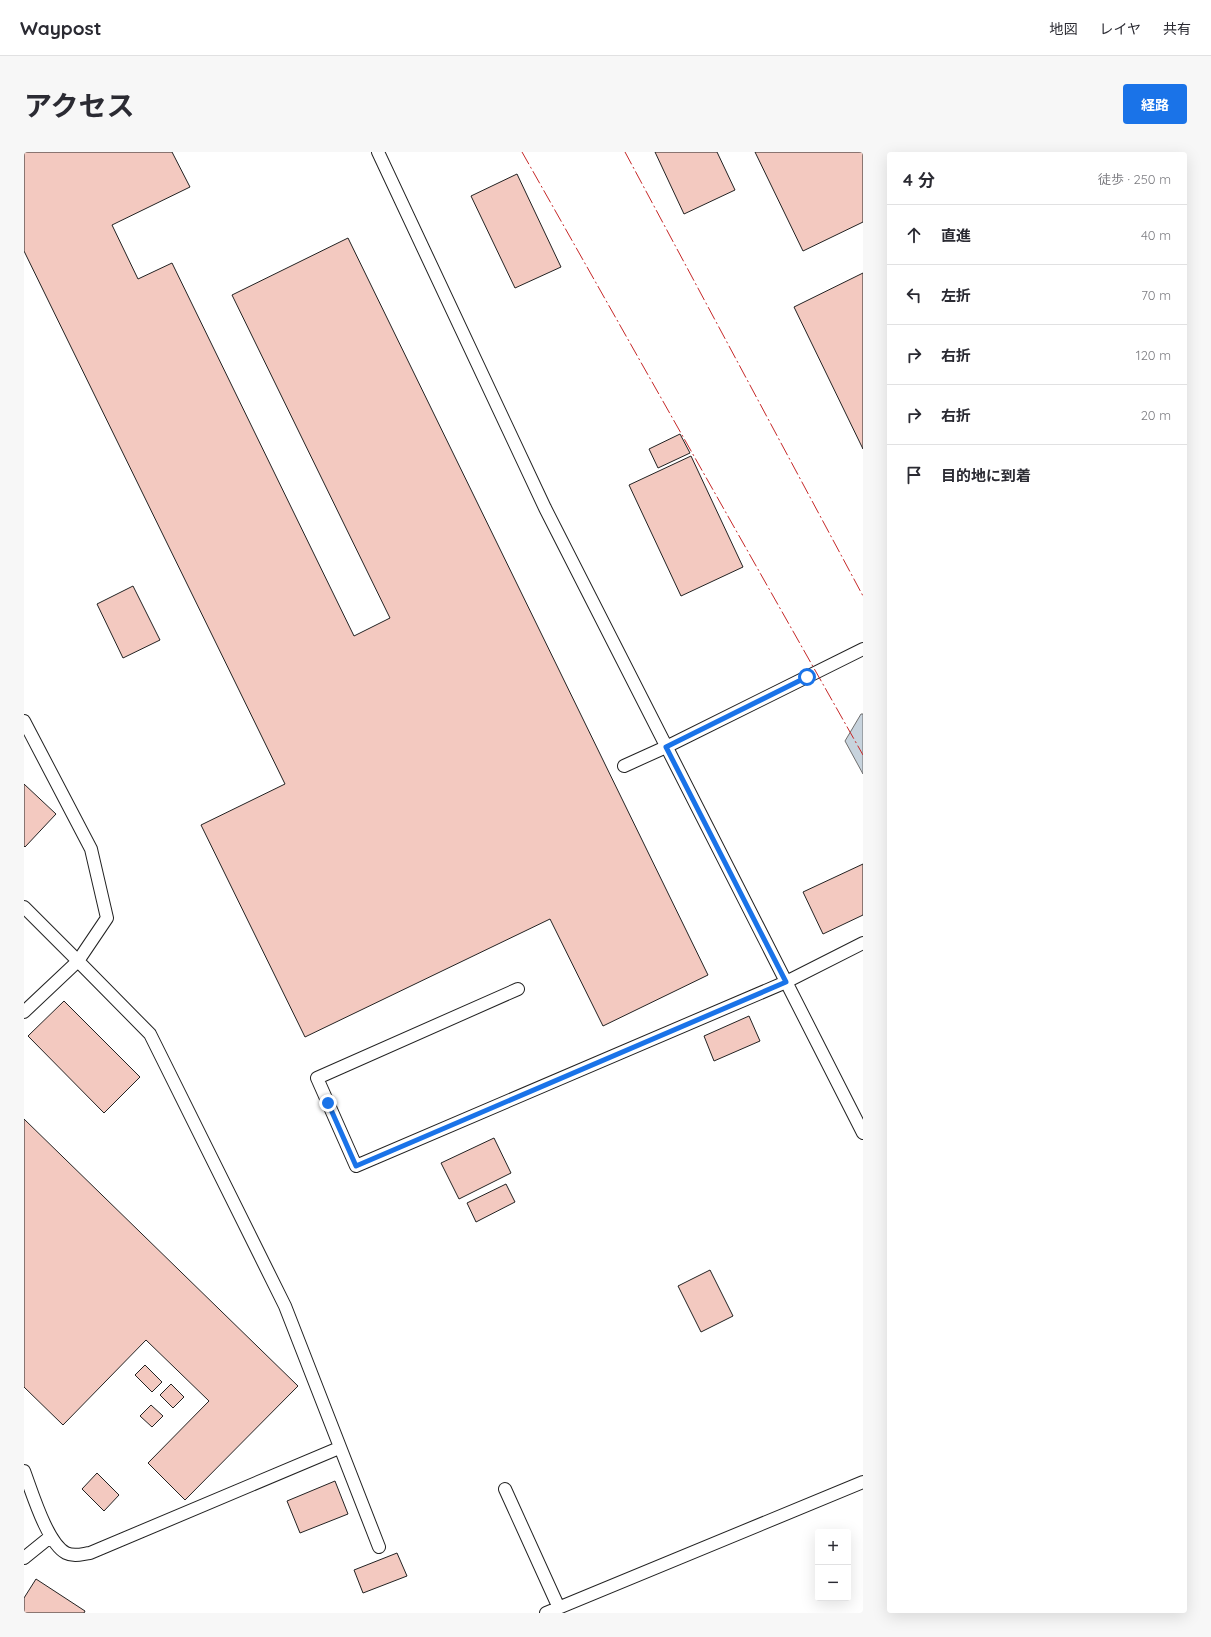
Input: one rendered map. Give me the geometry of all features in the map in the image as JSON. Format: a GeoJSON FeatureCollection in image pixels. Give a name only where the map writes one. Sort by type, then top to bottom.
{"type":"FeatureCollection","features":[{"type":"Feature","properties":{"kind":"lane"},"geometry":{"type":"LineString","coordinates":[[378,152],[545,508],[863,1134]]}},
{"type":"Feature","properties":{"kind":"lane"},"geometry":{"type":"LineString","coordinates":[[624,766],[666,747],[863,649]]}},
{"type":"Feature","properties":{"kind":"lane"},"geometry":{"type":"LineString","coordinates":[[24,721],[91,849],[106,918],[78,961],[24,1012]]}},
{"type":"Feature","properties":{"kind":"lane"},"geometry":{"type":"LineString","coordinates":[[24,907],[150,1034],[285,1306],[378,1547]]}},
{"type":"Feature","properties":{"kind":"lane"},"geometry":{"type":"LineString","coordinates":[[518,989],[316,1078],[356,1166],[786,982],[863,943]]}},
{"type":"Feature","properties":{"kind":"lane"},"geometry":{"type":"LineString","coordinates":[[24,1471],[50,1537],[66,1553],[76,1556],[90,1553],[339,1448]]}},
{"type":"Feature","properties":{"kind":"lane"},"geometry":{"type":"LineString","coordinates":[[546,1613],[860,1484]]}},
{"type":"Feature","properties":{"kind":"lane"},"geometry":{"type":"LineString","coordinates":[[505,1489],[559,1608]]}},
{"type":"Feature","properties":{"kind":"lane"},"geometry":{"type":"LineString","coordinates":[[24,1558],[50,1537]]}},
{"type":"Feature","properties":{"kind":"shaded area"},"geometry":{"type":"Polygon","coordinates":[[[861,714],[863,714],[863,774],[845,741],[861,714]]]}},
{"type":"Feature","properties":{"kind":"building"},"geometry":{"type":"Polygon","coordinates":[[[24,152],[172,152],[190,187],[112,225],[138,279],[172,263],[354,636],[390,618],[232,295],[348,238],[708,975],[603,1026],[550,919],[305,1037],[201,825],[285,784],[24,251],[24,152]]]}},
{"type":"Feature","properties":{"kind":"building"},"geometry":{"type":"Polygon","coordinates":[[[655,152],[717,152],[735,190],[684,214],[655,152]]]}},
{"type":"Feature","properties":{"kind":"building"},"geometry":{"type":"Polygon","coordinates":[[[755,152],[863,152],[863,222],[803,251],[755,152]]]}},
{"type":"Feature","properties":{"kind":"building"},"geometry":{"type":"Polygon","coordinates":[[[517,174],[561,267],[515,288],[471,196],[517,174]]]}},
{"type":"Feature","properties":{"kind":"building"},"geometry":{"type":"Polygon","coordinates":[[[863,273],[863,449],[794,307],[863,273]]]}},
{"type":"Feature","properties":{"kind":"building"},"geometry":{"type":"Polygon","coordinates":[[[680,434],[690,453],[658,468],[649,449],[680,434]]]}},
{"type":"Feature","properties":{"kind":"building"},"geometry":{"type":"Polygon","coordinates":[[[691,456],[743,567],[681,596],[629,485],[691,456]]]}},
{"type":"Feature","properties":{"kind":"building"},"geometry":{"type":"Polygon","coordinates":[[[133,586],[160,640],[123,658],[97,604],[133,586]]]}},
{"type":"Feature","properties":{"kind":"building"},"geometry":{"type":"Polygon","coordinates":[[[24,784],[56,814],[25,847],[24,846],[24,784]]]}},
{"type":"Feature","properties":{"kind":"building"},"geometry":{"type":"Polygon","coordinates":[[[863,864],[863,915],[823,934],[803,892],[863,864]]]}},
{"type":"Feature","properties":{"kind":"building"},"geometry":{"type":"Polygon","coordinates":[[[64,1001],[140,1077],[104,1113],[28,1036],[64,1001]]]}},
{"type":"Feature","properties":{"kind":"building"},"geometry":{"type":"Polygon","coordinates":[[[749,1016],[760,1041],[714,1061],[704,1036],[749,1016]]]}},
{"type":"Feature","properties":{"kind":"building"},"geometry":{"type":"Polygon","coordinates":[[[24,1119],[298,1386],[185,1500],[148,1463],[209,1401],[146,1340],[63,1425],[24,1387],[24,1119]]]}},
{"type":"Feature","properties":{"kind":"building"},"geometry":{"type":"Polygon","coordinates":[[[494,1138],[511,1173],[459,1199],[441,1163],[494,1138]]]}},
{"type":"Feature","properties":{"kind":"building"},"geometry":{"type":"Polygon","coordinates":[[[506,1184],[515,1202],[476,1222],[467,1203],[506,1184]]]}},
{"type":"Feature","properties":{"kind":"building"},"geometry":{"type":"Polygon","coordinates":[[[710,1270],[733,1316],[701,1332],[678,1286],[710,1270]]]}},
{"type":"Feature","properties":{"kind":"building"},"geometry":{"type":"Polygon","coordinates":[[[145,1365],[162,1382],[152,1392],[135,1375],[145,1365]]]}},
{"type":"Feature","properties":{"kind":"building"},"geometry":{"type":"Polygon","coordinates":[[[171,1384],[184,1397],[173,1408],[160,1395],[171,1384]]]}},
{"type":"Feature","properties":{"kind":"building"},"geometry":{"type":"Polygon","coordinates":[[[151,1405],[163,1416],[152,1427],[140,1416],[151,1405]]]}},
{"type":"Feature","properties":{"kind":"building"},"geometry":{"type":"Polygon","coordinates":[[[97,1473],[119,1495],[104,1511],[82,1489],[97,1473]]]}},
{"type":"Feature","properties":{"kind":"building"},"geometry":{"type":"Polygon","coordinates":[[[335,1481],[348,1514],[300,1533],[287,1501],[335,1481]]]}},
{"type":"Feature","properties":{"kind":"building"},"geometry":{"type":"Polygon","coordinates":[[[397,1553],[407,1576],[363,1593],[354,1570],[397,1553]]]}},
{"type":"Feature","properties":{"kind":"building"},"geometry":{"type":"Polygon","coordinates":[[[36,1579],[85,1611],[84,1613],[24,1613],[24,1598],[36,1579]]]}},
{"type":"Feature","properties":{"kind":"power"},"geometry":{"type":"LineString","coordinates":[[522,152],[863,755]]}},
{"type":"Feature","properties":{"kind":"power"},"geometry":{"type":"LineString","coordinates":[[625,152],[863,596]]}},
{"type":"Feature","properties":{"kind":"route"},"geometry":{"type":"LineString","coordinates":[[328,1103],[356,1166],[786,982],[666,747],[807,677]]}}]}
